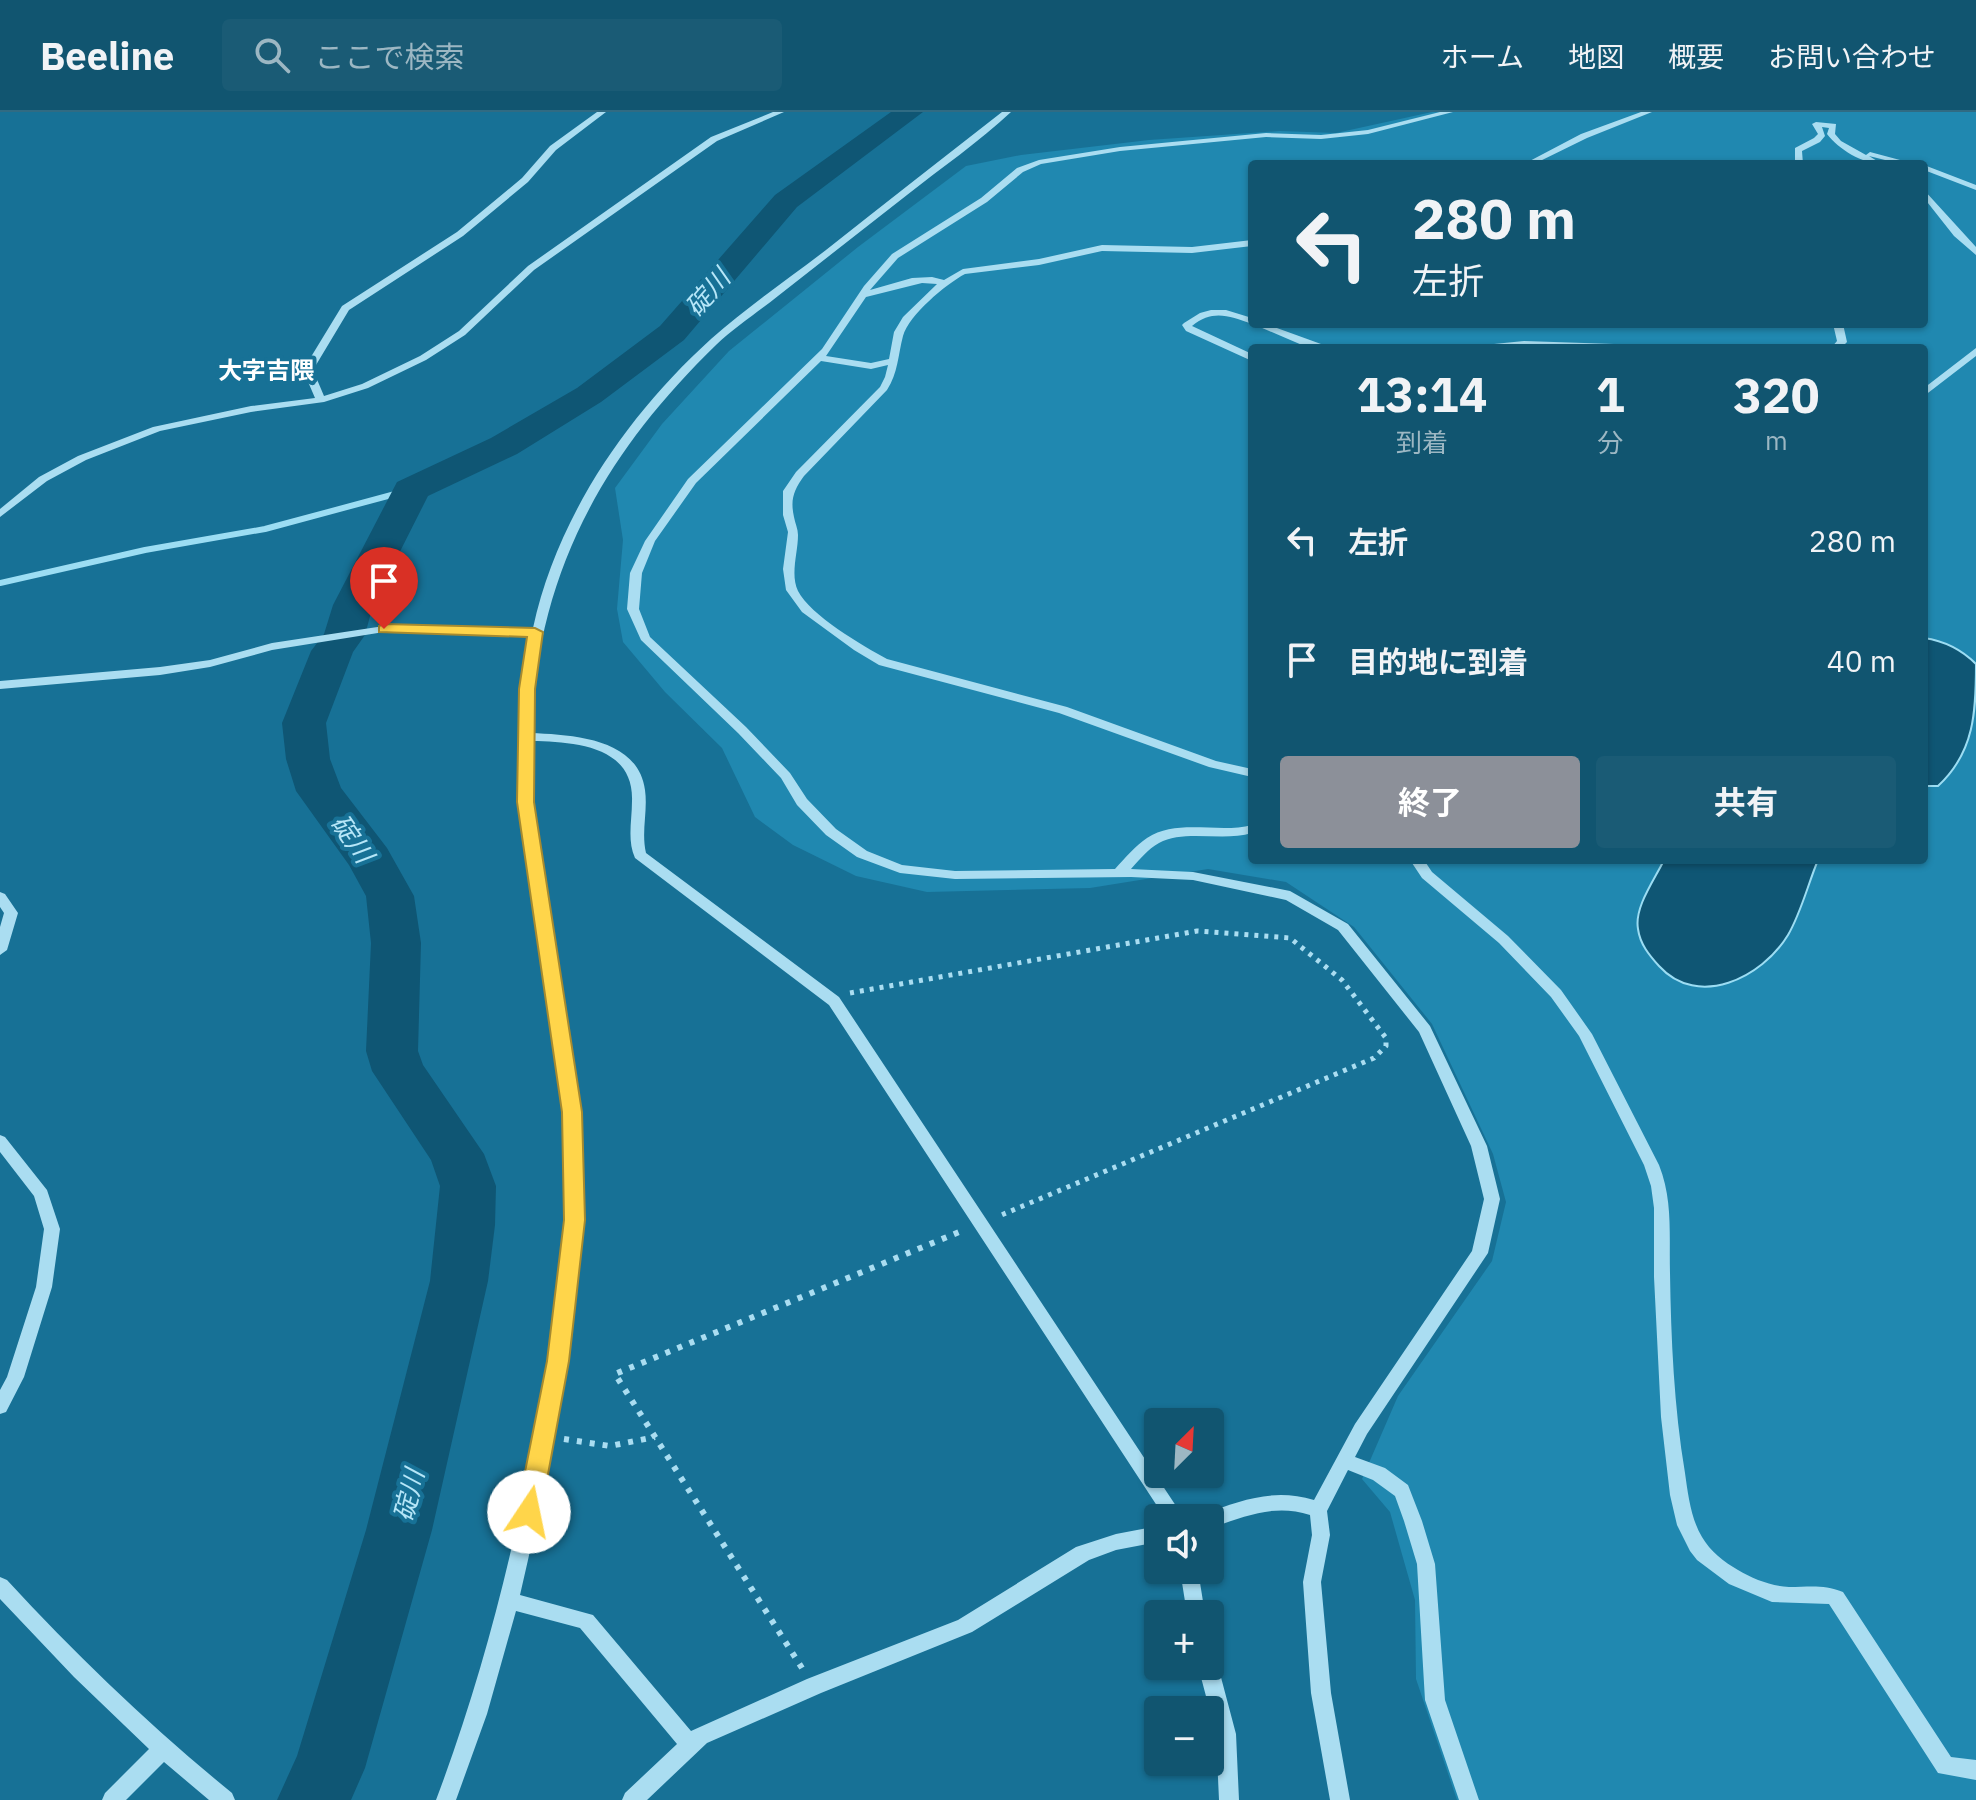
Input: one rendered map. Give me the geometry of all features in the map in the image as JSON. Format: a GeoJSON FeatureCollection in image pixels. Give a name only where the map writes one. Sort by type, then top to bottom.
{"type":"FeatureCollection","features":[{"type":"Feature","properties":{"kind":"street"},"geometry":{"type":"LineString","coordinates":[[321,400],[308,370],[345,308],[460,234],[525,180],[553,148],[602,112]]}},
{"type":"Feature","properties":{"kind":"street"},"geometry":{"type":"LineString","coordinates":[[0,514],[43,479],[82,458],[157,429],[251,409],[321,400],[365,386],[423,358],[462,333],[531,268],[714,139],[761,117],[780,112]]}},
{"type":"Feature","properties":{"kind":"street"},"geometry":{"type":"LineString","coordinates":[[446,1800],[467,1748],[509,1601],[558,1361],[574,1220],[572,1127],[526,802],[527,689],[535,632],[558,556],[575,517],[610,460],[686,369],[751,312],[1007,112]]}},
{"type":"Feature","properties":{"kind":"street"},"geometry":{"type":"LineString","coordinates":[[1340,1800],[1318,1662],[1312,1582],[1321,1535],[1318,1510],[1361,1429],[1480,1253],[1492,1199],[1479,1146],[1425,1030],[1343,927],[1290,896],[1193,876],[1119,873],[955,875],[900,869],[862,854],[831,832],[802,802],[786,776],[742,730],[645,638],[633,609],[636,573],[650,541],[692,481],[818,358],[862,295],[895,256],[984,200],[1012,175],[1030,164],[1120,149],[1248,136],[1321,137],[1368,132],[1449,112]]}},
{"type":"Feature","properties":{"kind":"street"},"geometry":{"type":"LineString","coordinates":[[1536,160],[1584,136],[1648,112]]}},
{"type":"Feature","properties":{"kind":"street"},"geometry":{"type":"LineString","coordinates":[[750,113],[761,117]]}},
{"type":"Feature","properties":{"kind":"street"},"geometry":{"type":"LineString","coordinates":[[1799,160],[1798,150],[1826,134],[1870,160]]}},
{"type":"Feature","properties":{"kind":"street"},"geometry":{"type":"LineString","coordinates":[[1846,147],[1896,160]]}},
{"type":"Feature","properties":{"kind":"street"},"geometry":{"type":"LineString","coordinates":[[1928,169],[1976,188]]}},
{"type":"Feature","properties":{"kind":"street"},"geometry":{"type":"LineString","coordinates":[[1928,198],[1976,252]]}},
{"type":"Feature","properties":{"kind":"street"},"geometry":{"type":"LineString","coordinates":[[1248,243],[1192,250],[1102,248],[1039,262],[963,272],[908,317],[899,332],[890,377],[884,388],[800,474],[788,491],[788,515],[793,532],[789,569],[792,590],[806,610],[858,648],[883,662],[1063,710],[1213,764],[1248,772]]}},
{"type":"Feature","properties":{"kind":"street"},"geometry":{"type":"LineString","coordinates":[[862,295],[925,279],[942,282],[941,287]]}},
{"type":"Feature","properties":{"kind":"street"},"geometry":{"type":"LineString","coordinates":[[1248,319],[1221,309],[1211,311],[1187,325],[1189,329],[1248,356]]}},
{"type":"Feature","properties":{"kind":"street"},"geometry":{"type":"LineString","coordinates":[[1268,328],[1309,344]]}},
{"type":"Feature","properties":{"kind":"street"},"geometry":{"type":"LineString","coordinates":[[1928,390],[1976,351]]}},
{"type":"Feature","properties":{"kind":"street"},"geometry":{"type":"LineString","coordinates":[[818,358],[871,366],[891,361]]}},
{"type":"Feature","properties":{"kind":"street"},"geometry":{"type":"LineString","coordinates":[[0,685],[160,671],[314,639],[384,629],[535,632]]}},
{"type":"Feature","properties":{"kind":"street"},"geometry":{"type":"LineString","coordinates":[[526,737],[561,738],[591,744],[618,755],[631,766],[638,788],[635,835],[640,855],[834,1001],[1166,1504]]}},
{"type":"Feature","properties":{"kind":"street"},"geometry":{"type":"LineString","coordinates":[[1119,873],[1156,839],[1179,834],[1238,835],[1248,831]]}},
{"type":"Feature","properties":{"kind":"street"},"geometry":{"type":"LineString","coordinates":[[1420,864],[1427,875],[1540,975],[1573,1015],[1649,1159],[1659,1188],[1662,1211],[1674,1462],[1685,1524],[1696,1546],[1725,1572],[1758,1589],[1784,1595],[1822,1591],[1836,1598],[1945,1766],[1976,1770]]}},
{"type":"Feature","properties":{"kind":"street"},"geometry":{"type":"LineString","coordinates":[[0,897],[11,913],[0,950]]}},
{"type":"Feature","properties":{"kind":"street"},"geometry":{"type":"LineString","coordinates":[[0,1141],[41,1194],[52,1229],[44,1287],[15,1377],[0,1407]]}},
{"type":"Feature","properties":{"kind":"street"},"geometry":{"type":"LineString","coordinates":[[1344,1461],[1379,1474],[1402,1491],[1426,1564],[1435,1700],[1469,1800]]}},
{"type":"Feature","properties":{"kind":"street"},"geometry":{"type":"LineString","coordinates":[[1224,1515],[1267,1501],[1292,1500],[1318,1510]]}},
{"type":"Feature","properties":{"kind":"street"},"geometry":{"type":"LineString","coordinates":[[632,1800],[700,1736],[814,1686],[965,1626],[1083,1553],[1144,1537]]}},
{"type":"Feature","properties":{"kind":"street"},"geometry":{"type":"LineString","coordinates":[[0,1586],[52,1644],[162,1750],[225,1800]]}},
{"type":"Feature","properties":{"kind":"street"},"geometry":{"type":"LineString","coordinates":[[509,1601],[586,1621],[690,1745]]}},
{"type":"Feature","properties":{"kind":"street"},"geometry":{"type":"LineString","coordinates":[[1212,1680],[1226,1734],[1229,1800]]}},
{"type":"Feature","properties":{"kind":"street"},"geometry":{"type":"LineString","coordinates":[[112,1800],[162,1750]]}},
{"type":"Feature","properties":{"kind":"path"},"geometry":{"type":"LineString","coordinates":[[544,1435],[602,1448],[627,1447],[655,1437]]}},
{"type":"Feature","properties":{"kind":"shaded area"},"geometry":{"type":"Polygon","coordinates":[[[1432,112],[1976,112],[1976,1800],[1457,1800],[1416,1679],[1415,1600],[1390,1512],[1362,1479],[1398,1396],[1492,1261],[1506,1202],[1493,1154],[1432,1024],[1354,927],[1286,882],[1208,869],[1090,888],[927,892],[856,876],[793,845],[755,817],[722,748],[665,692],[623,642],[617,609],[623,540],[615,488],[662,424],[729,351],[858,247],[966,166],[1021,155],[1149,140],[1280,131],[1336,133],[1432,112]]]}},
{"type":"Feature","properties":{"kind":"shaded area"},"geometry":{"type":"Polygon","coordinates":[[[1928,639],[1952,646],[1976,664],[1971,730],[1960,759],[1938,786],[1928,786],[1928,639]]]}},
{"type":"Feature","properties":{"kind":"shaded area"},"geometry":{"type":"Polygon","coordinates":[[[1662,864],[1817,864],[1797,917],[1777,950],[1746,975],[1728,983],[1692,985],[1675,979],[1655,962],[1638,929],[1639,912],[1662,864]]]}},
{"type":"Feature","properties":{"kind":"waterway","name":"碇川"},"geometry":{"type":"LineString","coordinates":[[313,1800],[329,1768],[399,1530],[459,1281],[468,1186],[456,1154],[399,1071],[392,1051],[396,943],[390,896],[370,859],[319,791],[308,759],[304,723],[332,651],[344,635],[353,605],[408,501],[410,490],[504,446],[589,395],[672,333],[786,201],[909,112]]}},
{"type":"Feature","properties":{"kind":"waterway"},"geometry":{"type":"LineString","coordinates":[[0,583],[145,550],[265,529],[410,490]]}},
{"type":"Feature","properties":{"kind":"district","name":"大字吉隈"},"geometry":{"type":"Point","coordinates":[266,370]}},
{"type":"Feature","properties":{"kind":"route"},"geometry":{"type":"LineString","coordinates":[[384,629],[535,632],[527,689],[526,802],[572,1112],[574,1220],[558,1361],[529,1512]]}}]}
